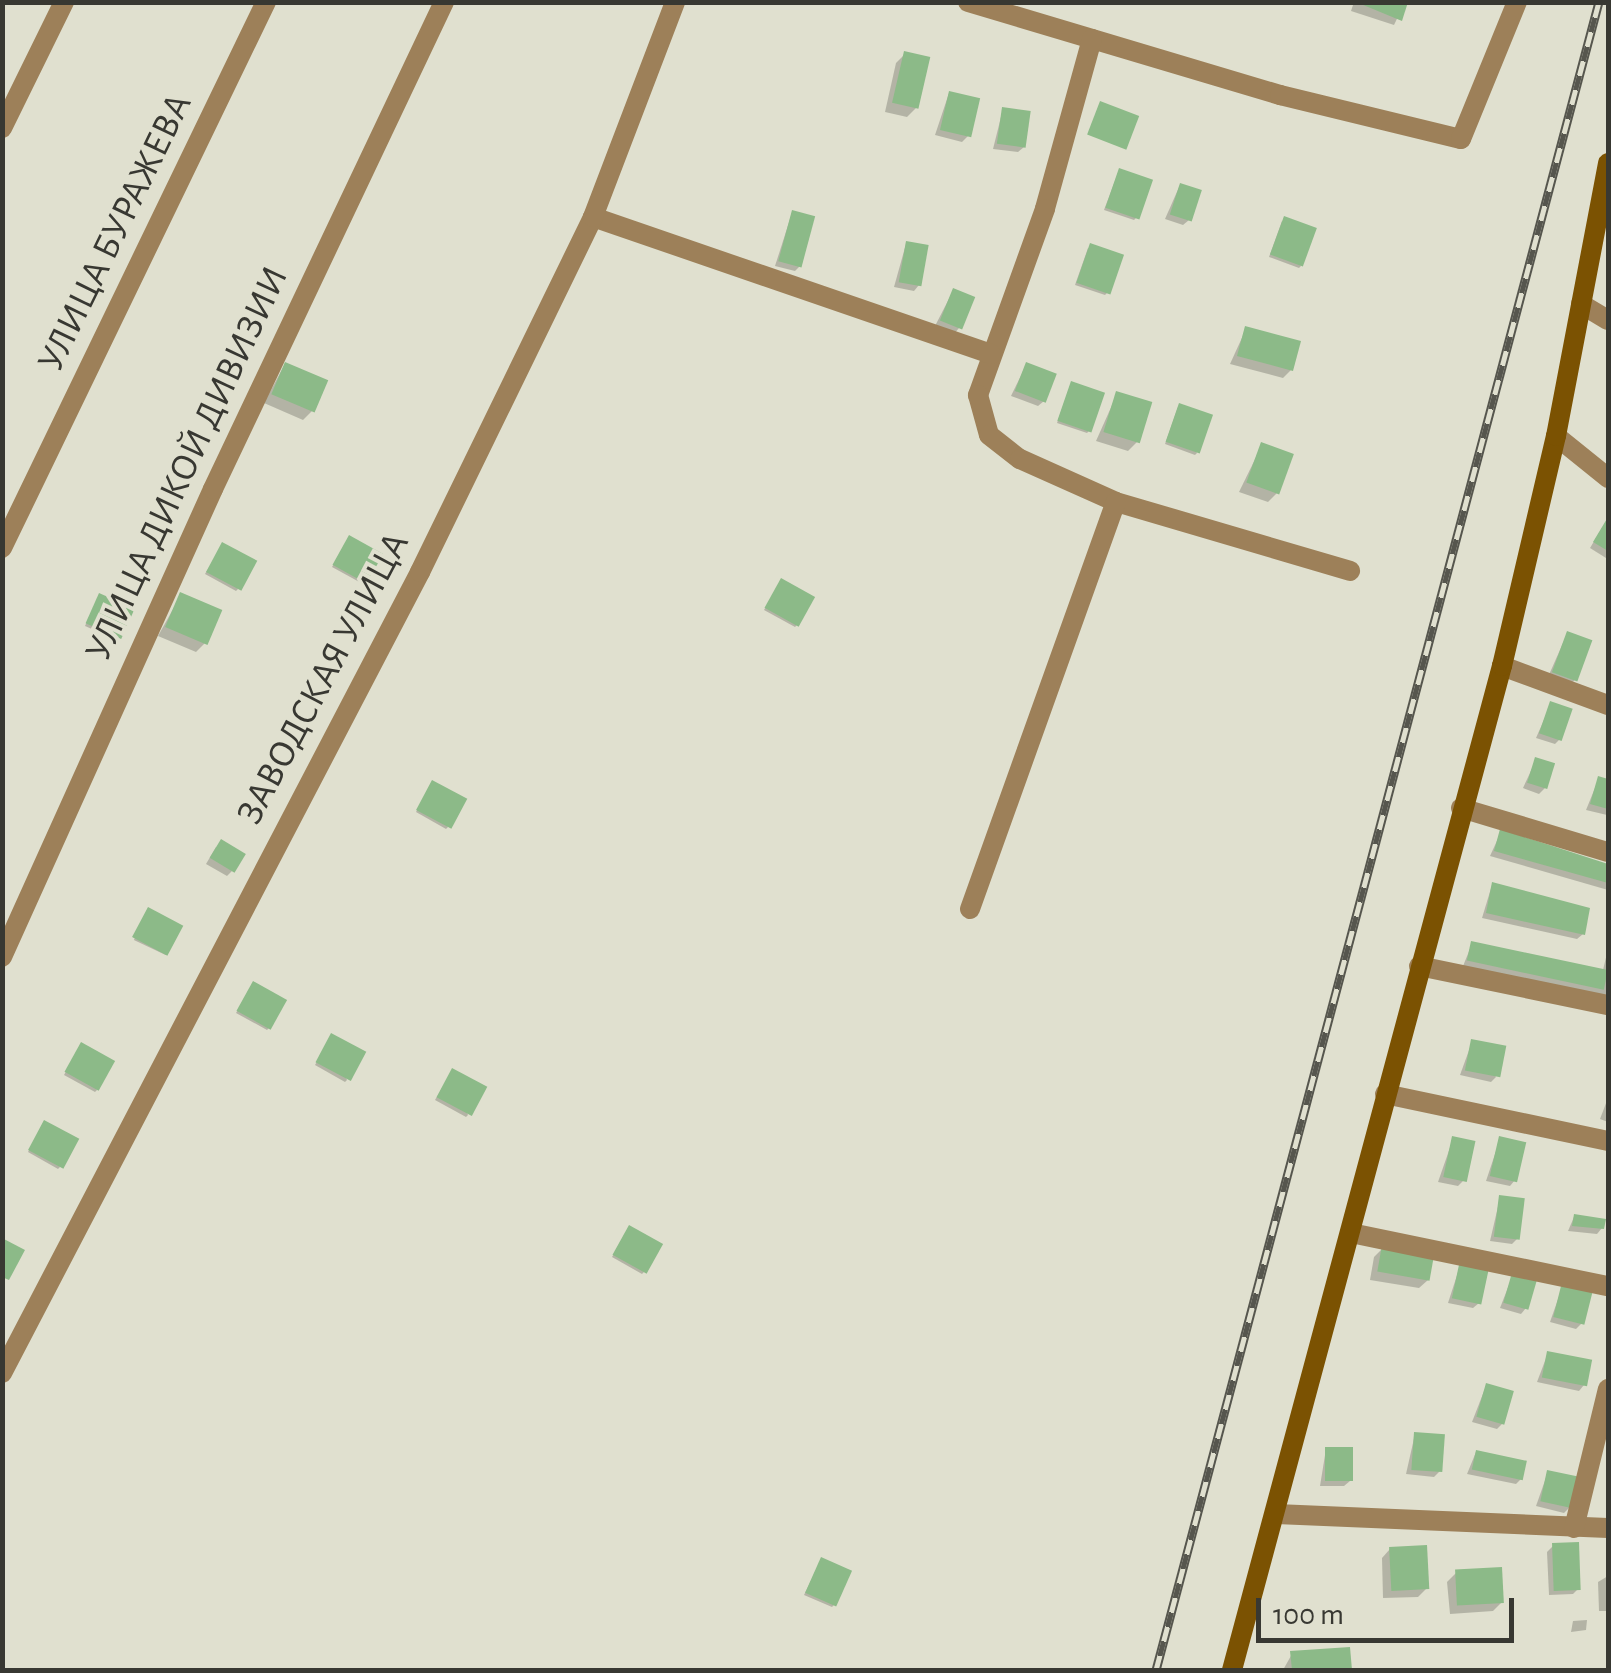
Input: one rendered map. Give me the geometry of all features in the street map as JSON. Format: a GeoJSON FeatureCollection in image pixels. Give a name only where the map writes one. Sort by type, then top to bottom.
{"type":"FeatureCollection","features":[{"type":"Feature","properties":{"kind":"street"},"geometry":{"type":"LineString","coordinates":[[2,128],[64,2]]}},
{"type":"Feature","properties":{"kind":"street","name":"УЛИЦА БУРАЖЕВА"},"geometry":{"type":"LineString","coordinates":[[2,548],[266,2]]}},
{"type":"Feature","properties":{"kind":"street","name":"УЛИЦА ДИКОЙ ДИВИЗИИ"},"geometry":{"type":"LineString","coordinates":[[2,958],[213,489],[444,2]]}},
{"type":"Feature","properties":{"kind":"street","name":"ЗАВОДСКАЯ УЛИЦА"},"geometry":{"type":"LineString","coordinates":[[2,1372],[420,572],[593,216],[675,2]]}},
{"type":"Feature","properties":{"kind":"street"},"geometry":{"type":"LineString","coordinates":[[968,2],[1461,139],[1517,2]]}},
{"type":"Feature","properties":{"kind":"street"},"geometry":{"type":"LineString","coordinates":[[1092,39],[1046,209],[978,395],[989,435],[1020,459],[1116,502],[1350,571]]}},
{"type":"Feature","properties":{"kind":"street"},"geometry":{"type":"LineString","coordinates":[[1232,1670],[1502,666],[1556,436],[1608,163]]}},
{"type":"Feature","properties":{"kind":"street"},"geometry":{"type":"LineString","coordinates":[[593,216],[991,354]]}},
{"type":"Feature","properties":{"kind":"street"},"geometry":{"type":"LineString","coordinates":[[1581,304],[1608,320]]}},
{"type":"Feature","properties":{"kind":"street"},"geometry":{"type":"LineString","coordinates":[[1556,436],[1608,478]]}},
{"type":"Feature","properties":{"kind":"street"},"geometry":{"type":"LineString","coordinates":[[970,909],[1116,502]]}},
{"type":"Feature","properties":{"kind":"street"},"geometry":{"type":"LineString","coordinates":[[1502,666],[1608,705]]}},
{"type":"Feature","properties":{"kind":"street"},"geometry":{"type":"LineString","coordinates":[[1461,808],[1608,852]]}},
{"type":"Feature","properties":{"kind":"street"},"geometry":{"type":"LineString","coordinates":[[1419,966],[1608,1004]]}},
{"type":"Feature","properties":{"kind":"street"},"geometry":{"type":"LineString","coordinates":[[1385,1094],[1608,1140]]}},
{"type":"Feature","properties":{"kind":"street"},"geometry":{"type":"LineString","coordinates":[[1351,1233],[1608,1286]]}},
{"type":"Feature","properties":{"kind":"street"},"geometry":{"type":"LineString","coordinates":[[1574,1528],[1608,1389]]}},
{"type":"Feature","properties":{"kind":"street"},"geometry":{"type":"LineString","coordinates":[[1276,1514],[1608,1528]]}},
{"type":"Feature","properties":{"kind":"building"},"geometry":{"type":"Polygon","coordinates":[[[1356,2],[1408,2],[1402,21],[1356,2]]]}},
{"type":"Feature","properties":{"kind":"building"},"geometry":{"type":"Polygon","coordinates":[[[904,51],[930,57],[918,109],[892,103],[904,51]]]}},
{"type":"Feature","properties":{"kind":"building"},"geometry":{"type":"Polygon","coordinates":[[[949,91],[980,98],[971,137],[940,130],[949,91]]]}},
{"type":"Feature","properties":{"kind":"building"},"geometry":{"type":"Polygon","coordinates":[[[1100,101],[1139,116],[1126,150],[1087,135],[1100,101]]]}},
{"type":"Feature","properties":{"kind":"building"},"geometry":{"type":"Polygon","coordinates":[[[1002,107],[1031,111],[1026,148],[997,144],[1002,107]]]}},
{"type":"Feature","properties":{"kind":"building"},"geometry":{"type":"Polygon","coordinates":[[[1119,168],[1153,180],[1139,219],[1105,208],[1119,168]]]}},
{"type":"Feature","properties":{"kind":"building"},"geometry":{"type":"Polygon","coordinates":[[[1180,183],[1202,190],[1192,221],[1170,214],[1180,183]]]}},
{"type":"Feature","properties":{"kind":"building"},"geometry":{"type":"Polygon","coordinates":[[[792,210],[815,216],[801,267],[778,261],[792,210]]]}},
{"type":"Feature","properties":{"kind":"building"},"geometry":{"type":"Polygon","coordinates":[[[1284,216],[1317,228],[1303,266],[1270,255],[1284,216]]]}},
{"type":"Feature","properties":{"kind":"building"},"geometry":{"type":"Polygon","coordinates":[[[906,241],[929,245],[921,286],[899,282],[906,241]]]}},
{"type":"Feature","properties":{"kind":"building"},"geometry":{"type":"Polygon","coordinates":[[[1090,243],[1124,255],[1110,294],[1076,283],[1090,243]]]}},
{"type":"Feature","properties":{"kind":"building"},"geometry":{"type":"Polygon","coordinates":[[[953,288],[975,297],[962,329],[940,320],[953,288]]]}},
{"type":"Feature","properties":{"kind":"building"},"geometry":{"type":"Polygon","coordinates":[[[1245,326],[1301,341],[1293,371],[1237,356],[1245,326]]]}},
{"type":"Feature","properties":{"kind":"building"},"geometry":{"type":"Polygon","coordinates":[[[285,362],[328,380],[315,413],[271,394],[285,362]]]}},
{"type":"Feature","properties":{"kind":"building"},"geometry":{"type":"Polygon","coordinates":[[[1026,362],[1057,374],[1046,403],[1015,391],[1026,362]]]}},
{"type":"Feature","properties":{"kind":"building"},"geometry":{"type":"Polygon","coordinates":[[[1071,381],[1105,393],[1091,432],[1057,421],[1071,381]]]}},
{"type":"Feature","properties":{"kind":"building"},"geometry":{"type":"Polygon","coordinates":[[[1116,391],[1152,402],[1140,443],[1103,432],[1116,391]]]}},
{"type":"Feature","properties":{"kind":"building"},"geometry":{"type":"Polygon","coordinates":[[[1179,403],[1213,415],[1200,453],[1166,442],[1179,403]]]}},
{"type":"Feature","properties":{"kind":"building"},"geometry":{"type":"Polygon","coordinates":[[[1261,442],[1294,454],[1279,494],[1246,482],[1261,442]]]}},
{"type":"Feature","properties":{"kind":"building"},"geometry":{"type":"Polygon","coordinates":[[[1608,517],[1608,551],[1593,542],[1608,517]]]}},
{"type":"Feature","properties":{"kind":"building"},"geometry":{"type":"Polygon","coordinates":[[[349,535],[383,554],[367,584],[333,565],[349,535]]]}},
{"type":"Feature","properties":{"kind":"building"},"geometry":{"type":"Polygon","coordinates":[[[222,542],[257,561],[241,591],[206,572],[222,542]]]}},
{"type":"Feature","properties":{"kind":"building"},"geometry":{"type":"Polygon","coordinates":[[[781,578],[815,597],[799,627],[765,608],[781,578]]]}},
{"type":"Feature","properties":{"kind":"building"},"geometry":{"type":"Polygon","coordinates":[[[180,592],[222,610],[207,645],[165,627],[180,592]]]}},
{"type":"Feature","properties":{"kind":"building"},"geometry":{"type":"Polygon","coordinates":[[[99,593],[135,609],[121,639],[86,623],[99,593]]]}},
{"type":"Feature","properties":{"kind":"building"},"geometry":{"type":"Polygon","coordinates":[[[1567,631],[1592,640],[1577,682],[1552,672],[1567,631]]]}},
{"type":"Feature","properties":{"kind":"building"},"geometry":{"type":"Polygon","coordinates":[[[1550,701],[1573,709],[1562,741],[1539,733],[1550,701]]]}},
{"type":"Feature","properties":{"kind":"building"},"geometry":{"type":"Polygon","coordinates":[[[1535,757],[1555,763],[1547,789],[1527,783],[1535,757]]]}},
{"type":"Feature","properties":{"kind":"building"},"geometry":{"type":"Polygon","coordinates":[[[1598,776],[1608,779],[1608,809],[1590,804],[1598,776]]]}},
{"type":"Feature","properties":{"kind":"building"},"geometry":{"type":"Polygon","coordinates":[[[432,780],[467,799],[451,829],[416,810],[432,780]]]}},
{"type":"Feature","properties":{"kind":"building"},"geometry":{"type":"Polygon","coordinates":[[[1500,829],[1608,864],[1608,883],[1494,851],[1500,829]]]}},
{"type":"Feature","properties":{"kind":"building"},"geometry":{"type":"Polygon","coordinates":[[[221,839],[246,854],[235,873],[210,858],[221,839]]]}},
{"type":"Feature","properties":{"kind":"building"},"geometry":{"type":"Polygon","coordinates":[[[1492,882],[1590,908],[1585,935],[1486,913],[1492,882]]]}},
{"type":"Feature","properties":{"kind":"building"},"geometry":{"type":"Polygon","coordinates":[[[148,907],[183,926],[167,956],[132,937],[148,907]]]}},
{"type":"Feature","properties":{"kind":"building"},"geometry":{"type":"Polygon","coordinates":[[[1471,941],[1608,970],[1604,990],[1467,961],[1471,941]]]}},
{"type":"Feature","properties":{"kind":"building"},"geometry":{"type":"Polygon","coordinates":[[[253,981],[287,1000],[271,1030],[237,1011],[253,981]]]}},
{"type":"Feature","properties":{"kind":"building"},"geometry":{"type":"Polygon","coordinates":[[[331,1033],[366,1052],[351,1081],[316,1062],[331,1033]]]}},
{"type":"Feature","properties":{"kind":"building"},"geometry":{"type":"Polygon","coordinates":[[[1471,1039],[1506,1046],[1500,1077],[1465,1070],[1471,1039]]]}},
{"type":"Feature","properties":{"kind":"building"},"geometry":{"type":"Polygon","coordinates":[[[81,1042],[115,1061],[99,1091],[65,1072],[81,1042]]]}},
{"type":"Feature","properties":{"kind":"building"},"geometry":{"type":"Polygon","coordinates":[[[452,1068],[487,1087],[472,1116],[437,1097],[452,1068]]]}},
{"type":"Feature","properties":{"kind":"building"},"geometry":{"type":"Polygon","coordinates":[[[44,1120],[79,1139],[63,1169],[28,1150],[44,1120]]]}},
{"type":"Feature","properties":{"kind":"building"},"geometry":{"type":"Polygon","coordinates":[[[1452,1136],[1475,1141],[1467,1182],[1443,1177],[1452,1136]]]}},
{"type":"Feature","properties":{"kind":"building"},"geometry":{"type":"Polygon","coordinates":[[[1499,1136],[1526,1142],[1517,1182],[1490,1176],[1499,1136]]]}},
{"type":"Feature","properties":{"kind":"building"},"geometry":{"type":"Polygon","coordinates":[[[1499,1195],[1525,1198],[1520,1240],[1494,1237],[1499,1195]]]}},
{"type":"Feature","properties":{"kind":"building"},"geometry":{"type":"Polygon","coordinates":[[[1574,1214],[1606,1219],[1604,1229],[1572,1226],[1574,1214]]]}},
{"type":"Feature","properties":{"kind":"building"},"geometry":{"type":"Polygon","coordinates":[[[629,1225],[663,1244],[647,1274],[613,1255],[629,1225]]]}},
{"type":"Feature","properties":{"kind":"building"},"geometry":{"type":"Polygon","coordinates":[[[2,1238],[25,1250],[9,1280],[2,1277],[2,1238]]]}},
{"type":"Feature","properties":{"kind":"building"},"geometry":{"type":"Polygon","coordinates":[[[1382,1245],[1434,1254],[1430,1281],[1377,1272],[1382,1245]]]}},
{"type":"Feature","properties":{"kind":"building"},"geometry":{"type":"Polygon","coordinates":[[[1460,1260],[1489,1266],[1481,1304],[1452,1298],[1460,1260]]]}},
{"type":"Feature","properties":{"kind":"building"},"geometry":{"type":"Polygon","coordinates":[[[1513,1269],[1538,1276],[1528,1310],[1503,1303],[1513,1269]]]}},
{"type":"Feature","properties":{"kind":"building"},"geometry":{"type":"Polygon","coordinates":[[[1562,1282],[1593,1290],[1584,1325],[1553,1317],[1562,1282]]]}},
{"type":"Feature","properties":{"kind":"building"},"geometry":{"type":"Polygon","coordinates":[[[1547,1351],[1592,1360],[1587,1386],[1542,1378],[1547,1351]]]}},
{"type":"Feature","properties":{"kind":"building"},"geometry":{"type":"Polygon","coordinates":[[[1486,1383],[1514,1391],[1504,1425],[1476,1417],[1486,1383]]]}},
{"type":"Feature","properties":{"kind":"building"},"geometry":{"type":"Polygon","coordinates":[[[1414,1432],[1445,1434],[1442,1472],[1411,1470],[1414,1432]]]}},
{"type":"Feature","properties":{"kind":"building"},"geometry":{"type":"Polygon","coordinates":[[[1325,1447],[1353,1447],[1353,1481],[1325,1481],[1325,1447]]]}},
{"type":"Feature","properties":{"kind":"building"},"geometry":{"type":"Polygon","coordinates":[[[1476,1450],[1527,1461],[1523,1480],[1472,1470],[1476,1450]]]}},
{"type":"Feature","properties":{"kind":"building"},"geometry":{"type":"Polygon","coordinates":[[[1547,1470],[1579,1477],[1573,1508],[1540,1501],[1547,1470]]]}},
{"type":"Feature","properties":{"kind":"building"},"geometry":{"type":"Polygon","coordinates":[[[1579,1542],[1581,1590],[1554,1591],[1552,1543],[1579,1542]]]}},
{"type":"Feature","properties":{"kind":"building"},"geometry":{"type":"Polygon","coordinates":[[[1427,1545],[1429,1589],[1391,1591],[1389,1547],[1427,1545]]]}},
{"type":"Feature","properties":{"kind":"building"},"geometry":{"type":"Polygon","coordinates":[[[821,1557],[852,1571],[836,1606],[805,1593],[821,1557]]]}},
{"type":"Feature","properties":{"kind":"building"},"geometry":{"type":"Polygon","coordinates":[[[1502,1567],[1504,1603],[1457,1605],[1455,1569],[1502,1567]]]}},
{"type":"Feature","properties":{"kind":"building"},"geometry":{"type":"Polygon","coordinates":[[[1350,1647],[1352,1670],[1292,1670],[1290,1651],[1350,1647]]]}},
{"type":"Feature","properties":{"kind":"railway"},"geometry":{"type":"LineString","coordinates":[[1156,1670],[1599,2]]}}]}
